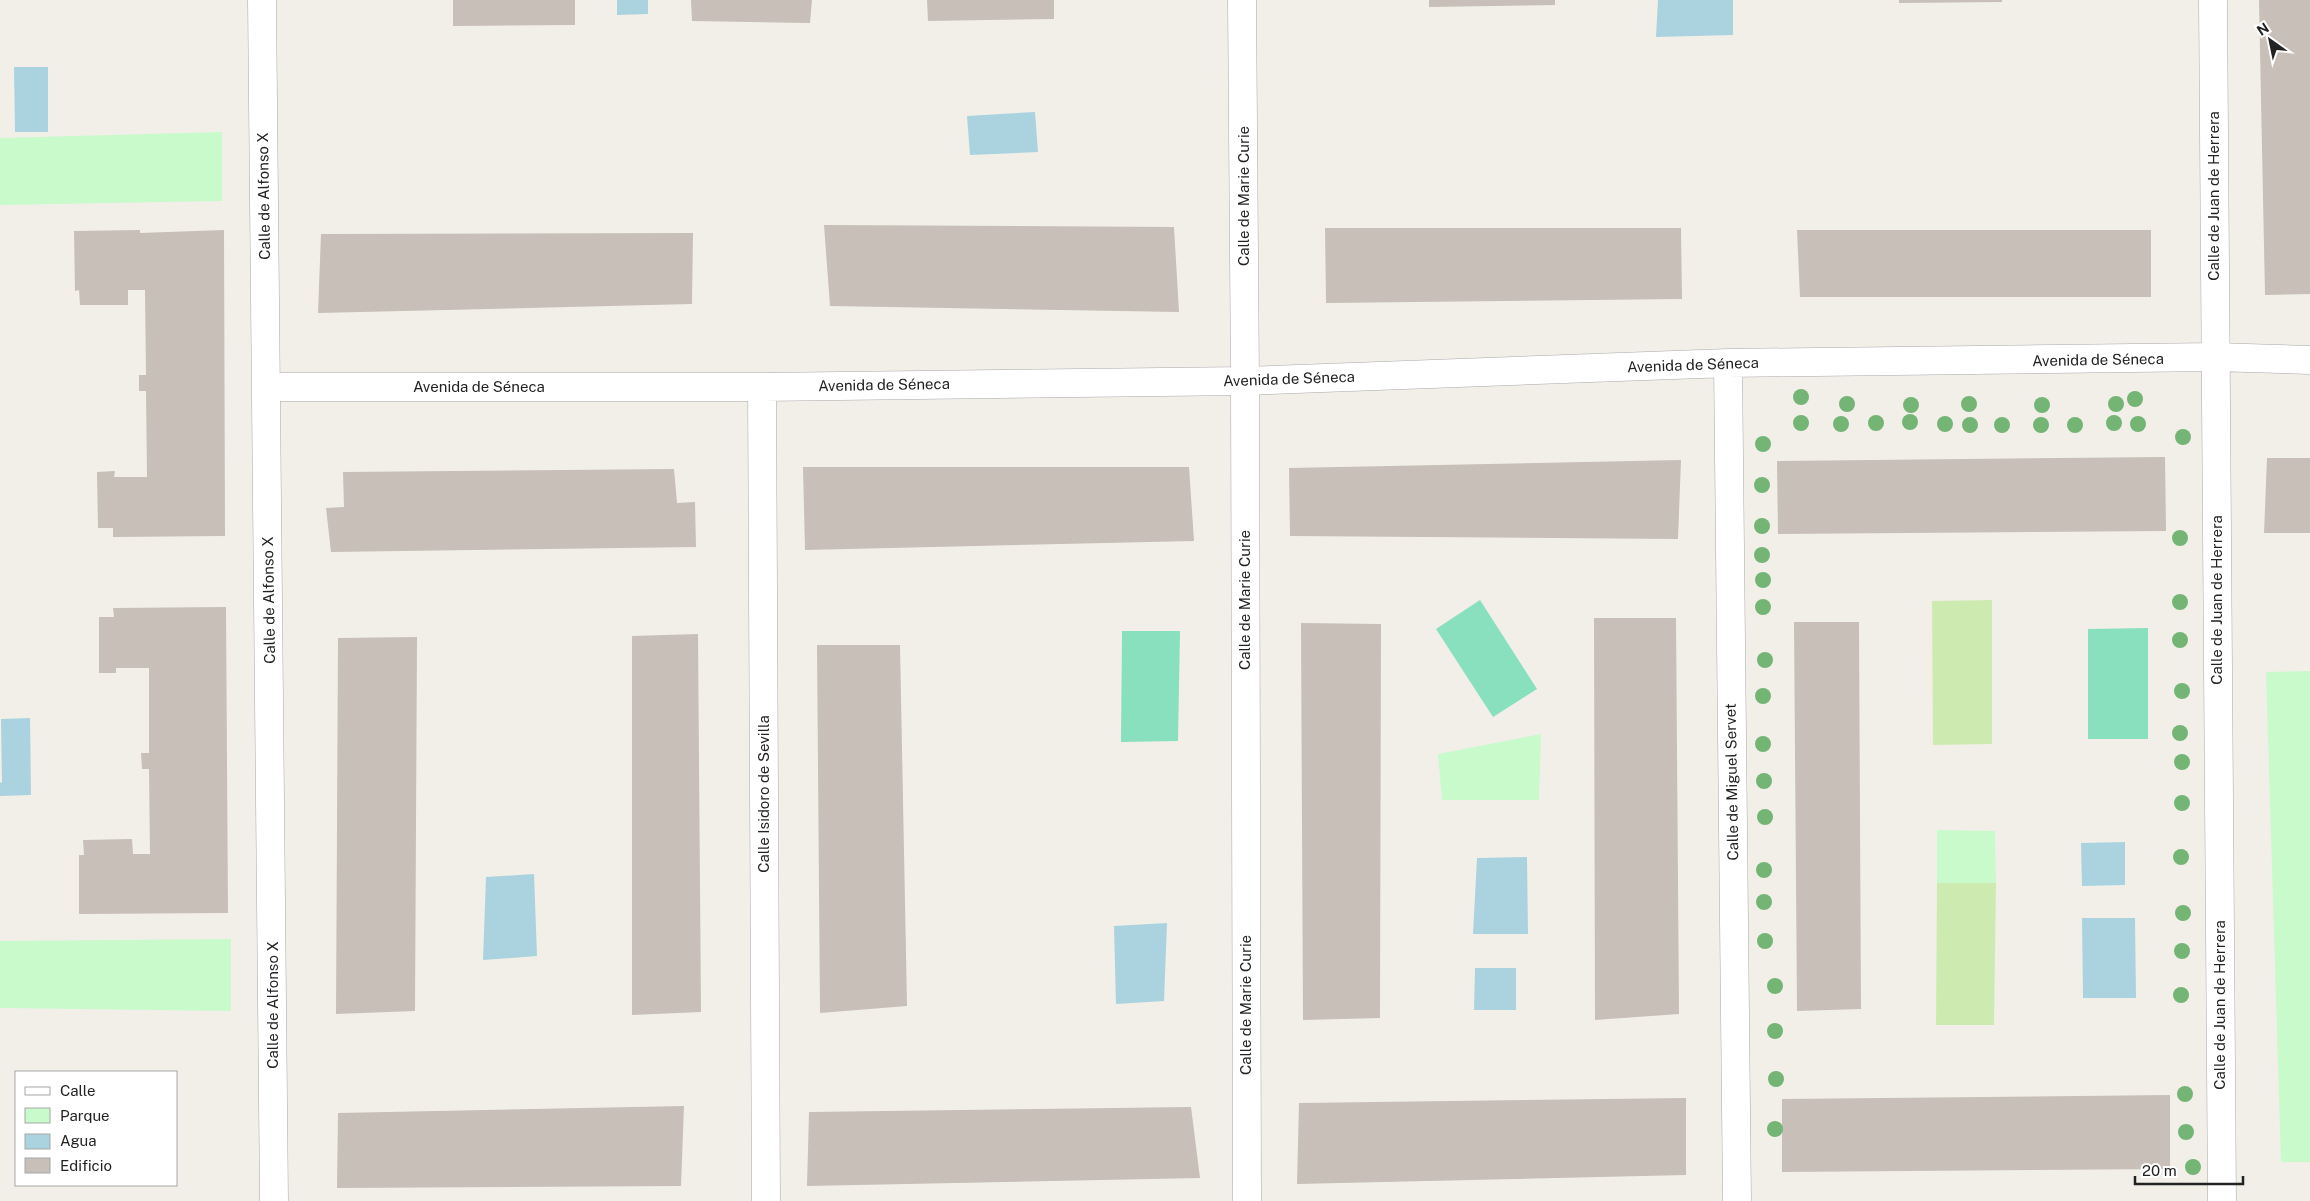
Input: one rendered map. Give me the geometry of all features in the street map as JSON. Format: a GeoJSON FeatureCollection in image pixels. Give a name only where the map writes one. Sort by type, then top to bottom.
{"type":"FeatureCollection","features":[{"type":"Feature","properties":{"kind":"street","name":"Calle de Alfonso X"},"geometry":{"type":"LineString","coordinates":[[262,0],[274,1201]]}},
{"type":"Feature","properties":{"kind":"street","name":"Calle de Marie Curie"},"geometry":{"type":"LineString","coordinates":[[1242,0],[1245,381],[1246,1201]]}},
{"type":"Feature","properties":{"kind":"street","name":"Calle de Juan de Herrera"},"geometry":{"type":"LineString","coordinates":[[2213,0],[2214,357],[2222,1201]]}},
{"type":"Feature","properties":{"kind":"street","name":"Avenida de Séneca"},"geometry":{"type":"LineString","coordinates":[[267,387],[762,387],[1245,381],[1728,363],[2214,357],[2310,360]]}},
{"type":"Feature","properties":{"kind":"street","name":"Calle de Miguel Servet"},"geometry":{"type":"LineString","coordinates":[[1728,363],[1737,1201]]}},
{"type":"Feature","properties":{"kind":"street","name":"Calle Isidoro de Sevilla"},"geometry":{"type":"LineString","coordinates":[[762,387],[766,1201]]}},
{"type":"Feature","properties":{"kind":"green space"},"geometry":{"type":"Polygon","coordinates":[[[222,132],[222,201],[0,205],[0,138],[222,132]]]}},
{"type":"Feature","properties":{"kind":"green space"},"geometry":{"type":"Polygon","coordinates":[[[1480,600],[1537,689],[1493,717],[1436,629],[1480,600]]]}},
{"type":"Feature","properties":{"kind":"green space"},"geometry":{"type":"Polygon","coordinates":[[[1992,600],[1992,744],[1933,745],[1932,601],[1992,600]]]}},
{"type":"Feature","properties":{"kind":"green space"},"geometry":{"type":"Polygon","coordinates":[[[2148,628],[2148,739],[2088,739],[2088,629],[2148,628]]]}},
{"type":"Feature","properties":{"kind":"green space"},"geometry":{"type":"Polygon","coordinates":[[[1122,631],[1180,631],[1178,741],[1121,742],[1122,631]]]}},
{"type":"Feature","properties":{"kind":"green space"},"geometry":{"type":"Polygon","coordinates":[[[2310,671],[2310,1162],[2281,1162],[2266,672],[2310,671]]]}},
{"type":"Feature","properties":{"kind":"green space"},"geometry":{"type":"Polygon","coordinates":[[[1541,734],[1539,800],[1442,800],[1438,754],[1541,734]]]}},
{"type":"Feature","properties":{"kind":"green space"},"geometry":{"type":"Polygon","coordinates":[[[1937,830],[1995,831],[1996,883],[1937,883],[1937,830]]]}},
{"type":"Feature","properties":{"kind":"green space"},"geometry":{"type":"Polygon","coordinates":[[[1937,883],[1996,883],[1994,1025],[1936,1025],[1937,883]]]}},
{"type":"Feature","properties":{"kind":"green space"},"geometry":{"type":"Polygon","coordinates":[[[231,939],[231,1011],[0,1008],[0,941],[231,939]]]}},
{"type":"Feature","properties":{"kind":"water"},"geometry":{"type":"Polygon","coordinates":[[[617,0],[648,0],[648,14],[617,15],[617,0]]]}},
{"type":"Feature","properties":{"kind":"water"},"geometry":{"type":"Polygon","coordinates":[[[1658,0],[1733,0],[1733,35],[1656,37],[1658,0]]]}},
{"type":"Feature","properties":{"kind":"water"},"geometry":{"type":"Polygon","coordinates":[[[14,67],[48,67],[48,132],[15,132],[14,67]]]}},
{"type":"Feature","properties":{"kind":"water"},"geometry":{"type":"Polygon","coordinates":[[[1035,112],[1038,152],[970,155],[967,116],[1035,112]]]}},
{"type":"Feature","properties":{"kind":"water"},"geometry":{"type":"Polygon","coordinates":[[[30,718],[31,795],[0,796],[0,783],[2,782],[1,719],[30,718]]]}},
{"type":"Feature","properties":{"kind":"water"},"geometry":{"type":"Polygon","coordinates":[[[2125,842],[2125,885],[2082,886],[2081,843],[2125,842]]]}},
{"type":"Feature","properties":{"kind":"water"},"geometry":{"type":"Polygon","coordinates":[[[1527,857],[1528,934],[1473,934],[1477,858],[1527,857]]]}},
{"type":"Feature","properties":{"kind":"water"},"geometry":{"type":"Polygon","coordinates":[[[534,874],[537,956],[483,960],[486,877],[534,874]]]}},
{"type":"Feature","properties":{"kind":"water"},"geometry":{"type":"Polygon","coordinates":[[[2082,918],[2135,918],[2136,998],[2083,998],[2082,918]]]}},
{"type":"Feature","properties":{"kind":"water"},"geometry":{"type":"Polygon","coordinates":[[[1167,923],[1164,1001],[1116,1004],[1114,926],[1167,923]]]}},
{"type":"Feature","properties":{"kind":"water"},"geometry":{"type":"Polygon","coordinates":[[[1475,968],[1516,968],[1516,1010],[1474,1010],[1475,968]]]}},
{"type":"Feature","properties":{"kind":"building"},"geometry":{"type":"Polygon","coordinates":[[[453,0],[575,0],[575,25],[453,26],[453,0]]]}},
{"type":"Feature","properties":{"kind":"building"},"geometry":{"type":"Polygon","coordinates":[[[691,0],[812,0],[810,23],[692,21],[691,0]]]}},
{"type":"Feature","properties":{"kind":"building"},"geometry":{"type":"Polygon","coordinates":[[[927,0],[1054,0],[1054,19],[928,21],[927,0]]]}},
{"type":"Feature","properties":{"kind":"building"},"geometry":{"type":"Polygon","coordinates":[[[1429,0],[1555,0],[1555,5],[1429,7],[1429,0]]]}},
{"type":"Feature","properties":{"kind":"building"},"geometry":{"type":"Polygon","coordinates":[[[1899,0],[2002,0],[2002,2],[1899,3],[1899,0]]]}},
{"type":"Feature","properties":{"kind":"building"},"geometry":{"type":"Polygon","coordinates":[[[2259,0],[2310,0],[2310,294],[2265,295],[2259,0]]]}},
{"type":"Feature","properties":{"kind":"building"},"geometry":{"type":"Polygon","coordinates":[[[824,225],[1174,227],[1179,312],[830,306],[824,225]]]}},
{"type":"Feature","properties":{"kind":"building"},"geometry":{"type":"Polygon","coordinates":[[[1325,228],[1681,228],[1682,299],[1326,303],[1325,228]]]}},
{"type":"Feature","properties":{"kind":"building"},"geometry":{"type":"Polygon","coordinates":[[[140,230],[140,233],[224,230],[225,536],[113,537],[113,528],[98,528],[97,472],[115,471],[114,477],[147,477],[146,391],[139,391],[139,375],[146,375],[145,290],[128,290],[128,305],[80,305],[79,290],[75,291],[74,231],[140,230]]]}},
{"type":"Feature","properties":{"kind":"building"},"geometry":{"type":"Polygon","coordinates":[[[1797,230],[2151,230],[2151,297],[1800,297],[1797,230]]]}},
{"type":"Feature","properties":{"kind":"building"},"geometry":{"type":"Polygon","coordinates":[[[693,233],[692,304],[318,313],[321,234],[693,233]]]}},
{"type":"Feature","properties":{"kind":"building"},"geometry":{"type":"Polygon","coordinates":[[[2165,457],[2166,531],[1778,534],[1777,461],[2165,457]]]}},
{"type":"Feature","properties":{"kind":"building"},"geometry":{"type":"Polygon","coordinates":[[[2267,458],[2310,458],[2310,533],[2264,533],[2267,458]]]}},
{"type":"Feature","properties":{"kind":"building"},"geometry":{"type":"Polygon","coordinates":[[[1681,460],[1678,539],[1290,536],[1289,468],[1681,460]]]}},
{"type":"Feature","properties":{"kind":"building"},"geometry":{"type":"Polygon","coordinates":[[[803,467],[1189,467],[1194,541],[805,550],[803,467]]]}},
{"type":"Feature","properties":{"kind":"building"},"geometry":{"type":"Polygon","coordinates":[[[674,469],[677,503],[695,502],[696,547],[331,552],[326,508],[344,507],[343,472],[674,469]]]}},
{"type":"Feature","properties":{"kind":"building"},"geometry":{"type":"Polygon","coordinates":[[[226,607],[228,913],[79,914],[79,855],[84,855],[83,840],[132,839],[133,854],[150,854],[149,769],[142,769],[141,753],[149,753],[149,668],[116,668],[116,673],[99,673],[99,617],[114,617],[113,608],[226,607]]]}},
{"type":"Feature","properties":{"kind":"building"},"geometry":{"type":"Polygon","coordinates":[[[1594,618],[1676,618],[1679,1014],[1595,1020],[1594,618]]]}},
{"type":"Feature","properties":{"kind":"building"},"geometry":{"type":"Polygon","coordinates":[[[1794,622],[1859,622],[1861,1009],[1797,1011],[1794,622]]]}},
{"type":"Feature","properties":{"kind":"building"},"geometry":{"type":"Polygon","coordinates":[[[1301,623],[1381,624],[1380,1018],[1303,1020],[1301,623]]]}},
{"type":"Feature","properties":{"kind":"building"},"geometry":{"type":"Polygon","coordinates":[[[698,634],[701,1012],[632,1015],[632,636],[698,634]]]}},
{"type":"Feature","properties":{"kind":"building"},"geometry":{"type":"Polygon","coordinates":[[[417,637],[415,1011],[336,1014],[338,638],[417,637]]]}},
{"type":"Feature","properties":{"kind":"building"},"geometry":{"type":"Polygon","coordinates":[[[817,645],[900,645],[907,1006],[820,1013],[817,645]]]}},
{"type":"Feature","properties":{"kind":"building"},"geometry":{"type":"Polygon","coordinates":[[[2170,1095],[2170,1169],[1782,1172],[1782,1099],[2170,1095]]]}},
{"type":"Feature","properties":{"kind":"building"},"geometry":{"type":"Polygon","coordinates":[[[1686,1098],[1686,1175],[1297,1184],[1299,1103],[1686,1098]]]}},
{"type":"Feature","properties":{"kind":"building"},"geometry":{"type":"Polygon","coordinates":[[[684,1106],[681,1186],[337,1188],[338,1113],[684,1106]]]}},
{"type":"Feature","properties":{"kind":"building"},"geometry":{"type":"Polygon","coordinates":[[[1191,1107],[1200,1178],[807,1186],[809,1112],[1191,1107]]]}}]}
